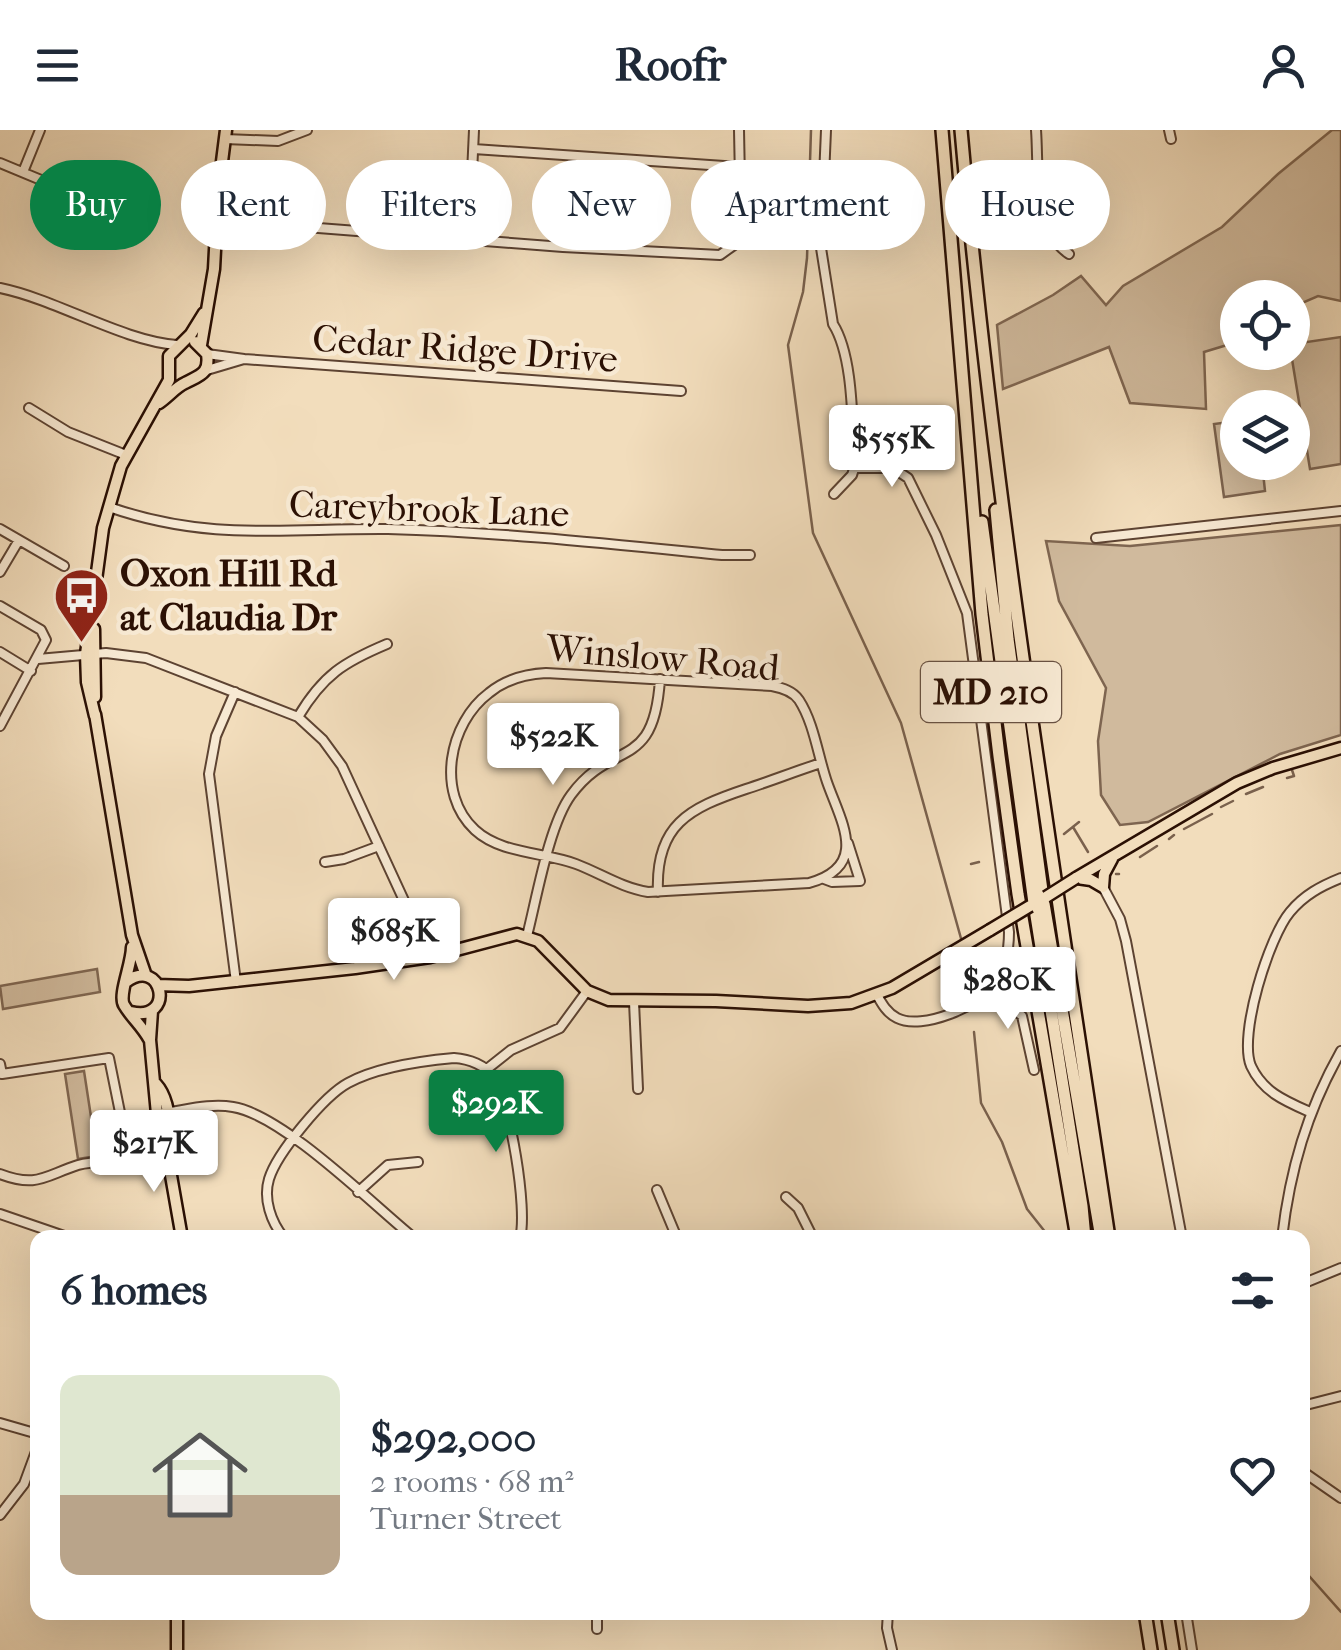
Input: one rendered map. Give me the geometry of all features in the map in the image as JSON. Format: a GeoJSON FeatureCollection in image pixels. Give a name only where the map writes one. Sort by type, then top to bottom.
{"type":"FeatureCollection","features":[{"type":"Feature","properties":{"kind":"highway","name":"MD 210"},"geometry":{"type":"LineString","coordinates":[[942,130],[982,614],[999,756],[1018,894],[1080,1230]]}},
{"type":"Feature","properties":{"kind":"highway","name":"MD 210"},"geometry":{"type":"LineString","coordinates":[[961,130],[1034,752],[1108,1230]]}},
{"type":"Feature","properties":{"kind":"highway"},"geometry":{"type":"LineString","coordinates":[[991,410],[998,539],[1038,901],[1100,1230]]}},
{"type":"Feature","properties":{"kind":"highway"},"geometry":{"type":"LineString","coordinates":[[974,489],[986,539],[1082,1206],[1081,1230]]}},
{"type":"Feature","properties":{"kind":"highway"},"geometry":{"type":"LineString","coordinates":[[1146,1620],[1151,1650]]}},
{"type":"Feature","properties":{"kind":"highway"},"geometry":{"type":"LineString","coordinates":[[1168,1620],[1173,1650]]}},
{"type":"Feature","properties":{"kind":"main road"},"geometry":{"type":"LineString","coordinates":[[223,160],[226,134]]}},
{"type":"Feature","properties":{"kind":"main road"},"geometry":{"type":"LineString","coordinates":[[154,406],[207,370],[204,312],[215,250]]}},
{"type":"Feature","properties":{"kind":"main road"},"geometry":{"type":"LineString","coordinates":[[146,976],[132,935],[87,682],[93,608],[103,528],[126,455],[170,380],[170,366],[180,344],[204,312]]}},
{"type":"Feature","properties":{"kind":"main road"},"geometry":{"type":"LineString","coordinates":[[180,344],[204,350]]}},
{"type":"Feature","properties":{"kind":"main road"},"geometry":{"type":"LineString","coordinates":[[170,366],[187,381]]}},
{"type":"Feature","properties":{"kind":"main road"},"geometry":{"type":"LineString","coordinates":[[125,982],[138,975],[158,984],[236,982],[430,957],[504,935],[527,936],[544,946],[587,991],[609,1000],[829,1006],[877,994],[1237,784],[1273,768],[1341,748]]}},
{"type":"Feature","properties":{"kind":"main road"},"geometry":{"type":"LineString","coordinates":[[1076,878],[1103,887],[1104,874],[1116,855]]}},
{"type":"Feature","properties":{"kind":"main road"},"geometry":{"type":"LineString","coordinates":[[132,935],[132,966],[122,1002],[150,1040]]}},
{"type":"Feature","properties":{"kind":"main road"},"geometry":{"type":"LineString","coordinates":[[158,984],[160,999]]}},
{"type":"Feature","properties":{"kind":"main road"},"geometry":{"type":"LineString","coordinates":[[181,1230],[166,1147],[172,1140],[162,1113],[150,1040],[152,1011],[160,999],[189,986]]}},
{"type":"Feature","properties":{"kind":"main road"},"geometry":{"type":"LineString","coordinates":[[130,1012],[152,1011]]}},
{"type":"Feature","properties":{"kind":"main road"},"geometry":{"type":"LineString","coordinates":[[177,1620],[177,1650]]}},
{"type":"Feature","properties":{"kind":"street"},"geometry":{"type":"LineString","coordinates":[[22,172],[40,130]]}},
{"type":"Feature","properties":{"kind":"street"},"geometry":{"type":"LineString","coordinates":[[226,134],[278,141],[307,130]]}},
{"type":"Feature","properties":{"kind":"street"},"geometry":{"type":"LineString","coordinates":[[473,160],[474,130]]}},
{"type":"Feature","properties":{"kind":"street"},"geometry":{"type":"LineString","coordinates":[[739,160],[740,130]]}},
{"type":"Feature","properties":{"kind":"street"},"geometry":{"type":"LineString","coordinates":[[826,130],[821,252],[833,324],[846,362],[854,468],[834,494]]}},
{"type":"Feature","properties":{"kind":"street"},"geometry":{"type":"LineString","coordinates":[[1036,130],[1045,224],[1055,244],[1069,254]]}},
{"type":"Feature","properties":{"kind":"street"},"geometry":{"type":"LineString","coordinates":[[474,149],[691,164]]}},
{"type":"Feature","properties":{"kind":"street"},"geometry":{"type":"LineString","coordinates":[[0,163],[30,175]]}},
{"type":"Feature","properties":{"kind":"street"},"geometry":{"type":"LineString","coordinates":[[512,242],[720,255],[727,250]]}},
{"type":"Feature","properties":{"kind":"street"},"geometry":{"type":"LineString","coordinates":[[0,288],[56,304],[146,339],[160,348],[170,366]]}},
{"type":"Feature","properties":{"kind":"street"},"geometry":{"type":"LineString","coordinates":[[146,339],[180,344]]}},
{"type":"Feature","properties":{"kind":"street","name":"Cedar Ridge Drive"},"geometry":{"type":"LineString","coordinates":[[204,350],[244,359],[681,391]]}},
{"type":"Feature","properties":{"kind":"street","name":"Cedar Ridge Drive"},"geometry":{"type":"LineString","coordinates":[[207,370],[244,359]]}},
{"type":"Feature","properties":{"kind":"street"},"geometry":{"type":"LineString","coordinates":[[29,408],[68,432],[126,455]]}},
{"type":"Feature","properties":{"kind":"street"},"geometry":{"type":"LineString","coordinates":[[854,468],[884,466],[908,478],[964,602],[1009,932],[1005,967],[991,990],[969,1006],[918,1022],[896,1018],[877,994]]}},
{"type":"Feature","properties":{"kind":"street","name":"Careybrook Lane"},"geometry":{"type":"LineString","coordinates":[[109,507],[139,518],[221,532],[362,529],[508,534],[750,555]]}},
{"type":"Feature","properties":{"kind":"street"},"geometry":{"type":"LineString","coordinates":[[1096,538],[1341,511]]}},
{"type":"Feature","properties":{"kind":"street"},"geometry":{"type":"LineString","coordinates":[[0,529],[64,566]]}},
{"type":"Feature","properties":{"kind":"street"},"geometry":{"type":"LineString","coordinates":[[0,572],[19,540]]}},
{"type":"Feature","properties":{"kind":"street"},"geometry":{"type":"LineString","coordinates":[[0,606],[41,630],[46,640],[0,726]]}},
{"type":"Feature","properties":{"kind":"street"},"geometry":{"type":"LineString","coordinates":[[298,717],[335,670],[387,644]]}},
{"type":"Feature","properties":{"kind":"street"},"geometry":{"type":"LineString","coordinates":[[0,652],[31,671]]}},
{"type":"Feature","properties":{"kind":"street"},"geometry":{"type":"LineString","coordinates":[[38,659],[137,655],[298,717],[336,757],[430,957]]}},
{"type":"Feature","properties":{"kind":"street","name":"Winslow Road"},"geometry":{"type":"LineString","coordinates":[[559,672],[660,679],[772,686],[790,692],[802,706],[860,881],[824,879],[793,885],[635,890],[579,865],[486,838],[466,820],[455,797],[453,750],[462,724],[490,692],[527,675],[559,672]]}},
{"type":"Feature","properties":{"kind":"street"},"geometry":{"type":"LineString","coordinates":[[527,936],[560,814],[572,794],[604,765],[640,745],[657,713],[660,679]]}},
{"type":"Feature","properties":{"kind":"street"},"geometry":{"type":"LineString","coordinates":[[235,692],[212,750],[209,786],[236,982]]}},
{"type":"Feature","properties":{"kind":"street"},"geometry":{"type":"LineString","coordinates":[[658,892],[660,856],[669,835],[687,813],[710,801],[821,763]]}},
{"type":"Feature","properties":{"kind":"street"},"geometry":{"type":"LineString","coordinates":[[824,879],[839,866],[848,843]]}},
{"type":"Feature","properties":{"kind":"street"},"geometry":{"type":"LineString","coordinates":[[325,862],[378,846]]}},
{"type":"Feature","properties":{"kind":"street"},"geometry":{"type":"LineString","coordinates":[[1310,1112],[1275,1096],[1260,1082],[1248,1057],[1248,1033],[1261,980],[1283,922],[1308,894],[1341,878]]}},
{"type":"Feature","properties":{"kind":"street"},"geometry":{"type":"LineString","coordinates":[[1103,887],[1120,919],[1126,942],[1180,1230]]}},
{"type":"Feature","properties":{"kind":"street"},"geometry":{"type":"LineString","coordinates":[[991,990],[1022,1016],[1034,1070]]}},
{"type":"Feature","properties":{"kind":"street"},"geometry":{"type":"LineString","coordinates":[[486,1069],[504,1054],[560,1028],[587,991]]}},
{"type":"Feature","properties":{"kind":"street"},"geometry":{"type":"LineString","coordinates":[[634,1002],[638,1089]]}},
{"type":"Feature","properties":{"kind":"street"},"geometry":{"type":"LineString","coordinates":[[1283,1230],[1294,1162],[1310,1112],[1341,1052]]}},
{"type":"Feature","properties":{"kind":"street"},"geometry":{"type":"LineString","coordinates":[[0,1174],[24,1182],[43,1180],[88,1162],[119,1162],[127,1154],[108,1058],[1,1069]]}},
{"type":"Feature","properties":{"kind":"street"},"geometry":{"type":"LineString","coordinates":[[280,1230],[270,1212],[268,1184],[294,1139],[335,1092],[364,1076],[454,1058],[486,1069],[503,1098],[517,1165],[524,1216],[521,1230]]}},
{"type":"Feature","properties":{"kind":"street"},"geometry":{"type":"LineString","coordinates":[[162,1113],[233,1107],[260,1114],[404,1230]]}},
{"type":"Feature","properties":{"kind":"street"},"geometry":{"type":"LineString","coordinates":[[358,1192],[388,1165],[418,1162]]}},
{"type":"Feature","properties":{"kind":"street"},"geometry":{"type":"LineString","coordinates":[[657,1190],[674,1230]]}},
{"type":"Feature","properties":{"kind":"street"},"geometry":{"type":"LineString","coordinates":[[786,1197],[798,1208],[808,1230]]}},
{"type":"Feature","properties":{"kind":"street"},"geometry":{"type":"LineString","coordinates":[[0,1214],[47,1230]]}},
{"type":"Feature","properties":{"kind":"street"},"geometry":{"type":"LineString","coordinates":[[1310,1281],[1341,1268]]}},
{"type":"Feature","properties":{"kind":"street"},"geometry":{"type":"LineString","coordinates":[[1310,1404],[1341,1396]]}},
{"type":"Feature","properties":{"kind":"street"},"geometry":{"type":"LineString","coordinates":[[0,1423],[30,1432]]}},
{"type":"Feature","properties":{"kind":"street"},"geometry":{"type":"LineString","coordinates":[[0,1515],[24,1484],[30,1468]]}},
{"type":"Feature","properties":{"kind":"street"},"geometry":{"type":"LineString","coordinates":[[1310,1477],[1341,1498]]}},
{"type":"Feature","properties":{"kind":"street"},"geometry":{"type":"LineString","coordinates":[[596,1629],[597,1620]]}},
{"type":"Feature","properties":{"kind":"street"},"geometry":{"type":"LineString","coordinates":[[888,1620],[892,1650]]}},
{"type":"Feature","properties":{"kind":"street"},"geometry":{"type":"LineString","coordinates":[[1187,1620],[1192,1650]]}},
{"type":"Feature","properties":{"kind":"shaded area"},"geometry":{"type":"Polygon","coordinates":[[[1332,130],[1341,130],[1341,301],[1318,296],[1310,300],[1310,280],[1220,280],[1220,347],[1204,352],[1206,409],[1130,403],[1109,347],[1003,389],[997,325],[1081,276],[1106,305],[1123,286],[1222,227],[1332,130]]]}},
{"type":"Feature","properties":{"kind":"shaded area"},"geometry":{"type":"Polygon","coordinates":[[[1341,337],[1341,464],[1310,469],[1310,390],[1297,390],[1294,370],[1310,370],[1310,342],[1341,337]]]}},
{"type":"Feature","properties":{"kind":"shaded area"},"geometry":{"type":"Polygon","coordinates":[[[1220,423],[1220,468],[1214,424],[1220,423]]]}},
{"type":"Feature","properties":{"kind":"shaded area"},"geometry":{"type":"Polygon","coordinates":[[[1222,480],[1264,480],[1265,491],[1224,497],[1222,480]]]}},
{"type":"Feature","properties":{"kind":"shaded area"},"geometry":{"type":"Polygon","coordinates":[[[1341,525],[1341,735],[1280,754],[1148,822],[1120,825],[1101,795],[1098,741],[1106,688],[1059,601],[1046,541],[1130,546],[1341,525]]]}},
{"type":"Feature","properties":{"kind":"shaded area"},"geometry":{"type":"Polygon","coordinates":[[[97,969],[100,992],[3,1009],[0,986],[97,969]]]}},
{"type":"Feature","properties":{"kind":"shaded area"},"geometry":{"type":"Polygon","coordinates":[[[84,1071],[97,1156],[78,1159],[65,1074],[84,1071]]]}},
{"type":"Feature","properties":{"kind":"waterway"},"geometry":{"type":"LineString","coordinates":[[811,130],[807,258],[803,292],[788,345],[813,533],[901,723],[962,942]]}},
{"type":"Feature","properties":{"kind":"waterway"},"geometry":{"type":"LineString","coordinates":[[1287,778],[1294,776],[1292,770]]}},
{"type":"Feature","properties":{"kind":"waterway"},"geometry":{"type":"LineString","coordinates":[[1246,794],[1263,787]]}},
{"type":"Feature","properties":{"kind":"waterway"},"geometry":{"type":"LineString","coordinates":[[1221,807],[1233,801]]}},
{"type":"Feature","properties":{"kind":"waterway"},"geometry":{"type":"LineString","coordinates":[[1184,829],[1212,814]]}},
{"type":"Feature","properties":{"kind":"waterway"},"geometry":{"type":"LineString","coordinates":[[1064,834],[1079,822]]}},
{"type":"Feature","properties":{"kind":"waterway"},"geometry":{"type":"LineString","coordinates":[[1073,827],[1088,852]]}},
{"type":"Feature","properties":{"kind":"waterway"},"geometry":{"type":"LineString","coordinates":[[1169,839],[1174,835]]}},
{"type":"Feature","properties":{"kind":"waterway"},"geometry":{"type":"LineString","coordinates":[[1140,857],[1157,846]]}},
{"type":"Feature","properties":{"kind":"waterway"},"geometry":{"type":"LineString","coordinates":[[971,864],[979,862]]}},
{"type":"Feature","properties":{"kind":"waterway"},"geometry":{"type":"LineString","coordinates":[[964,950],[970,996]]}},
{"type":"Feature","properties":{"kind":"waterway"},"geometry":{"type":"LineString","coordinates":[[974,1032],[981,1103],[1002,1142],[1027,1209],[1044,1230]]}},
{"type":"Feature","properties":{"kind":"waterway"},"geometry":{"type":"LineString","coordinates":[[1310,1577],[1341,1612]]}},
{"type":"Feature","properties":{"kind":"place","name":"Oxon Hill Rd at Claudia Dr"},"geometry":{"type":"Point","coordinates":[81,644]}}]}
